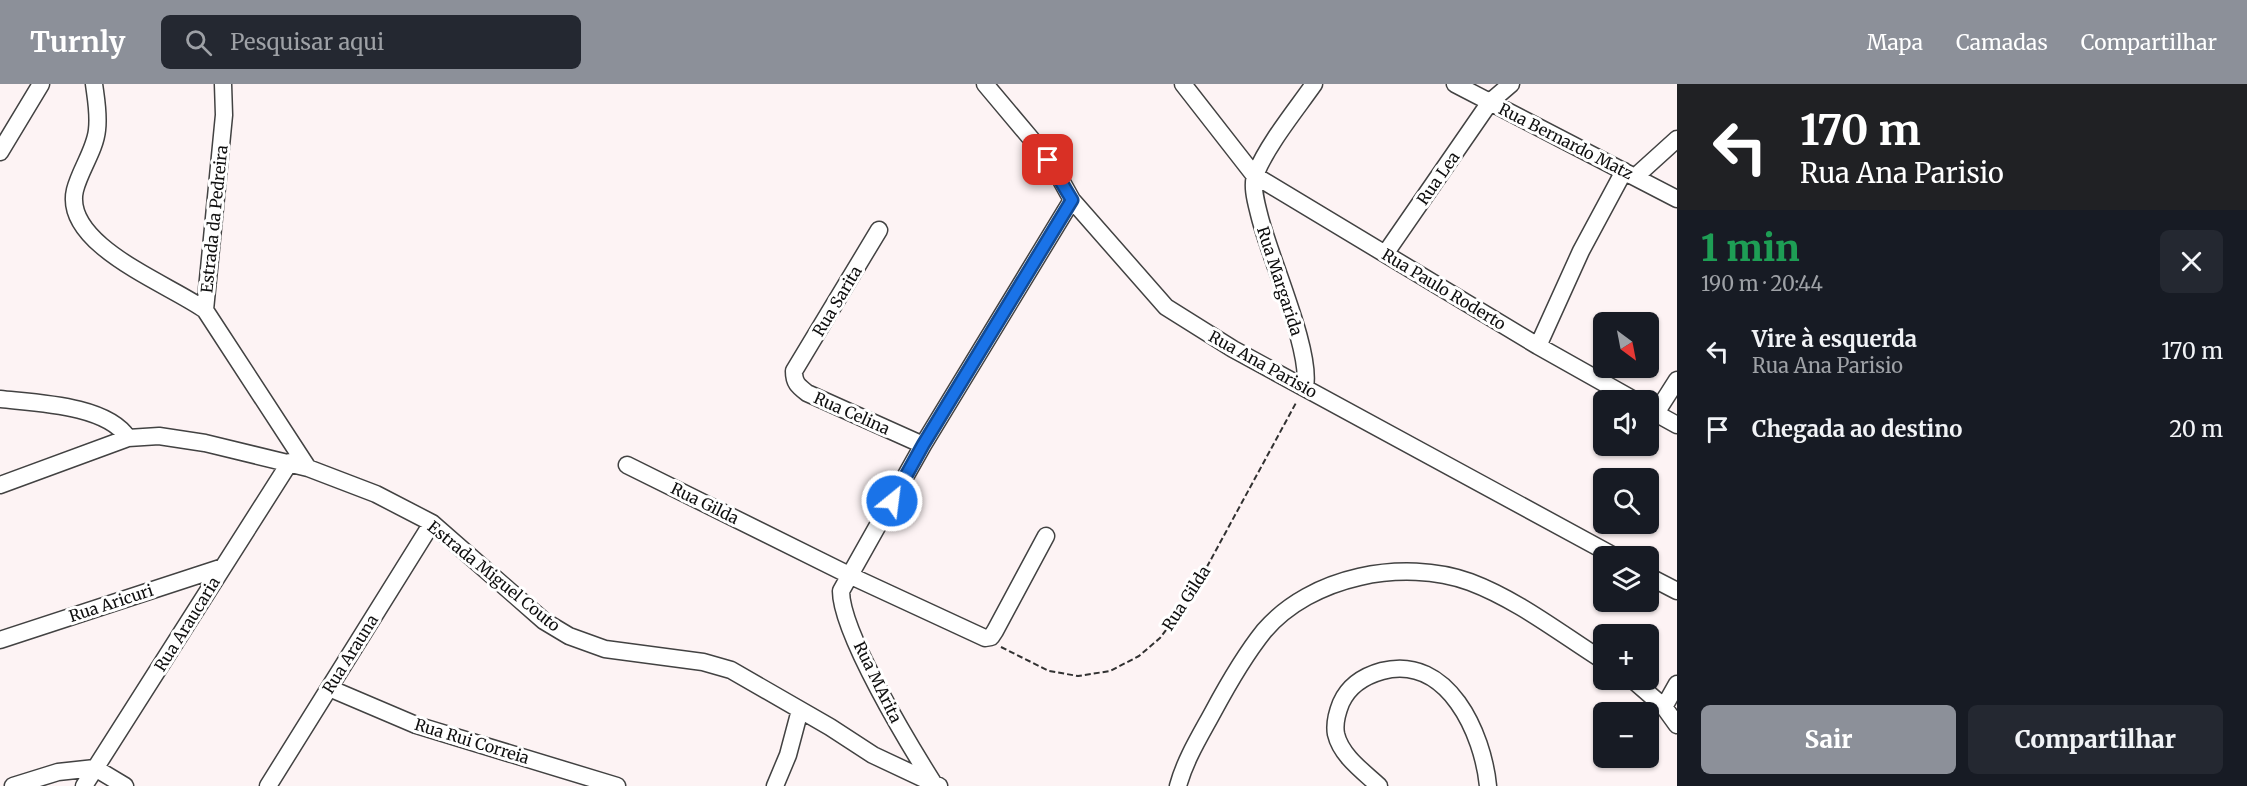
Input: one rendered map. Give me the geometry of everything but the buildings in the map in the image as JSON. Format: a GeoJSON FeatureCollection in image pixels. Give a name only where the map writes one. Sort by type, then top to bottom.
{"type":"FeatureCollection","features":[{"type":"Feature","properties":{"kind":"street"},"geometry":{"type":"LineString","coordinates":[[0,153],[41,84]]}},
{"type":"Feature","properties":{"kind":"street"},"geometry":{"type":"LineString","coordinates":[[94,84],[97,131],[75,190],[73,208],[78,221],[93,238],[150,279],[187,297],[205,310]]}},
{"type":"Feature","properties":{"kind":"street","name":"Estrada da Pedreira"},"geometry":{"type":"LineString","coordinates":[[223,84],[224,115],[205,310],[308,468]]}},
{"type":"Feature","properties":{"kind":"street","name":"Rua Ana Parisio"},"geometry":{"type":"LineString","coordinates":[[985,84],[1058,173],[1072,200],[1144,285],[1166,307],[1192,325],[1596,546]]}},
{"type":"Feature","properties":{"kind":"street"},"geometry":{"type":"LineString","coordinates":[[1183,84],[1254,175],[1314,84]]}},
{"type":"Feature","properties":{"kind":"street","name":"Rua Bernardo Matz"},"geometry":{"type":"LineString","coordinates":[[1455,84],[1677,199]]}},
{"type":"Feature","properties":{"kind":"street","name":"Rua Lea"},"geometry":{"type":"LineString","coordinates":[[1385,254],[1491,102],[1511,84]]}},
{"type":"Feature","properties":{"kind":"street"},"geometry":{"type":"LineString","coordinates":[[1538,346],[1581,251],[1630,174],[1677,140]]}},
{"type":"Feature","properties":{"kind":"street","name":"Rua Paulo Roderto"},"geometry":{"type":"LineString","coordinates":[[1254,175],[1538,346],[1616,390]]}},
{"type":"Feature","properties":{"kind":"street","name":"Rua Margarida"},"geometry":{"type":"LineString","coordinates":[[1254,175],[1254,195],[1267,245],[1302,350],[1307,374],[1305,387]]}},
{"type":"Feature","properties":{"kind":"street"},"geometry":{"type":"LineString","coordinates":[[851,576],[923,445],[1072,200]]}},
{"type":"Feature","properties":{"kind":"street","name":"Rua Sarita"},"geometry":{"type":"LineString","coordinates":[[794,371],[879,230]]}},
{"type":"Feature","properties":{"kind":"street","name":"Rua Celina"},"geometry":{"type":"LineString","coordinates":[[794,371],[797,386],[807,393],[923,445]]}},
{"type":"Feature","properties":{"kind":"street"},"geometry":{"type":"LineString","coordinates":[[1659,402],[1677,380]]}},
{"type":"Feature","properties":{"kind":"street"},"geometry":{"type":"LineString","coordinates":[[0,399],[91,413],[121,428],[128,438]]}},
{"type":"Feature","properties":{"kind":"street"},"geometry":{"type":"LineString","coordinates":[[1659,415],[1677,424]]}},
{"type":"Feature","properties":{"kind":"street","name":"Estrada Miguel Couto"},"geometry":{"type":"LineString","coordinates":[[0,485],[128,438],[159,436],[205,443],[290,462],[376,494],[432,523],[544,621],[569,636],[605,649],[703,662],[731,670],[873,755],[936,785]]}},
{"type":"Feature","properties":{"kind":"street","name":"Rua Araucaria"},"geometry":{"type":"LineString","coordinates":[[84,786],[290,462]]}},
{"type":"Feature","properties":{"kind":"street","name":"Rua Gilda"},"geometry":{"type":"LineString","coordinates":[[627,465],[851,576],[981,637]]}},
{"type":"Feature","properties":{"kind":"street","name":"Rua Arauna"},"geometry":{"type":"LineString","coordinates":[[268,786],[432,523]]}},
{"type":"Feature","properties":{"kind":"street"},"geometry":{"type":"LineString","coordinates":[[981,637],[991,637],[995,631],[1046,536]]}},
{"type":"Feature","properties":{"kind":"street","name":"Rua Aricuri"},"geometry":{"type":"LineString","coordinates":[[0,640],[223,567]]}},
{"type":"Feature","properties":{"kind":"street"},"geometry":{"type":"LineString","coordinates":[[1178,786],[1183,769],[1232,676],[1265,630],[1310,594],[1343,582],[1391,572],[1427,571],[1469,582],[1501,596],[1593,654]]}},
{"type":"Feature","properties":{"kind":"street","name":"Rua MArita"},"geometry":{"type":"LineString","coordinates":[[851,576],[842,591],[847,615],[878,686],[936,785]]}},
{"type":"Feature","properties":{"kind":"street"},"geometry":{"type":"LineString","coordinates":[[1659,582],[1677,591]]}},
{"type":"Feature","properties":{"kind":"street"},"geometry":{"type":"LineString","coordinates":[[1380,786],[1353,762],[1336,735],[1336,715],[1346,693],[1366,675],[1395,668],[1425,674],[1447,689],[1460,705],[1480,742],[1488,786]]}},
{"type":"Feature","properties":{"kind":"street"},"geometry":{"type":"LineString","coordinates":[[1664,707],[1677,684]]}},
{"type":"Feature","properties":{"kind":"street","name":"Rua Rui Correia"},"geometry":{"type":"LineString","coordinates":[[329,688],[416,725],[617,786]]}},
{"type":"Feature","properties":{"kind":"street"},"geometry":{"type":"LineString","coordinates":[[1644,690],[1664,707],[1677,725]]}},
{"type":"Feature","properties":{"kind":"street"},"geometry":{"type":"LineString","coordinates":[[775,786],[788,755],[800,710]]}},
{"type":"Feature","properties":{"kind":"street"},"geometry":{"type":"LineString","coordinates":[[13,786],[58,772],[95,768],[125,786]]}},
{"type":"Feature","properties":{"kind":"path","name":"Rua Gilda"},"geometry":{"type":"LineString","coordinates":[[981,637],[1049,671],[1078,676],[1110,672],[1139,656],[1160,638],[1190,598],[1305,387]]}},
{"type":"Feature","properties":{"kind":"route"},"geometry":{"type":"LineString","coordinates":[[892,501],[923,445],[1072,200],[1058,173],[1048,160]]}}]}
